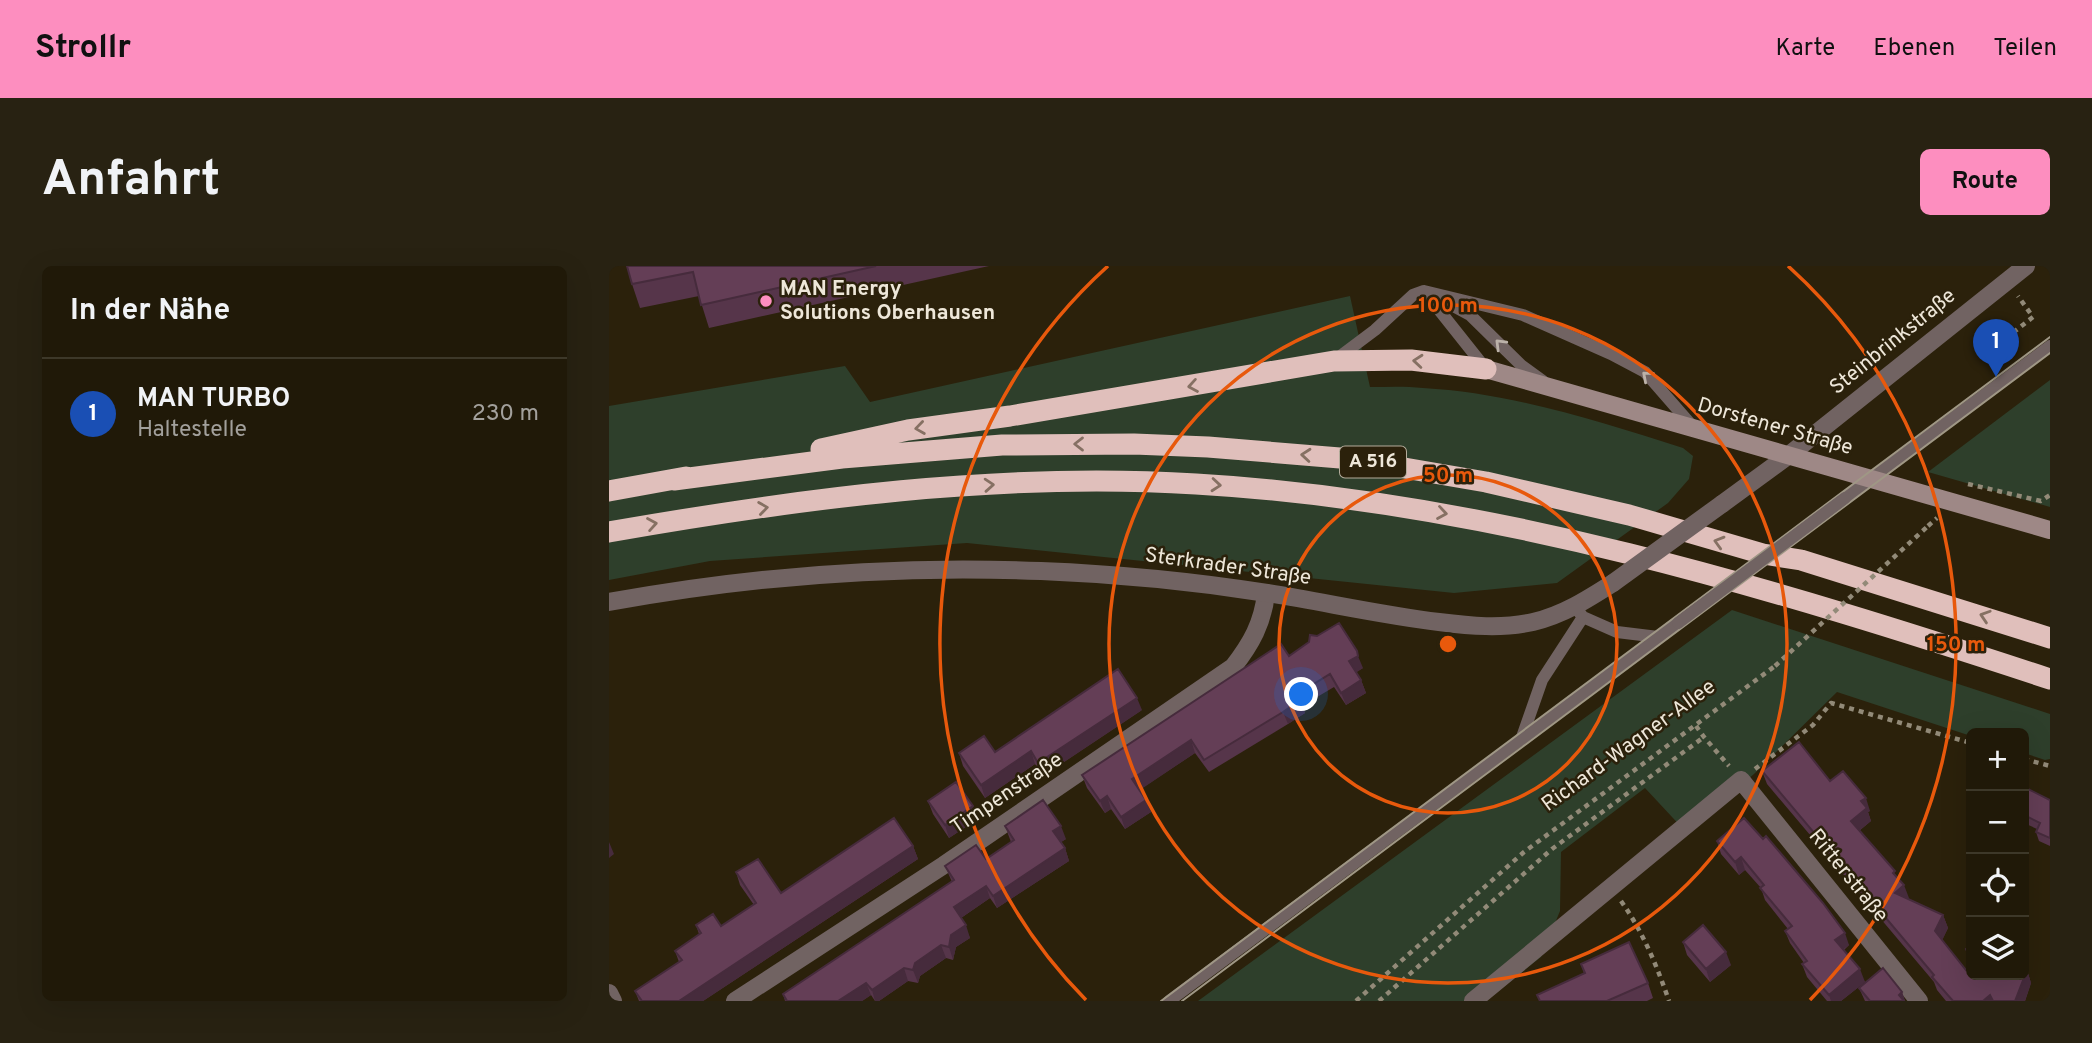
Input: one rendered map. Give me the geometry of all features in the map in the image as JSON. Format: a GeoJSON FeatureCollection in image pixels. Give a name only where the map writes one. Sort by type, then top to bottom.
{"type":"FeatureCollection","features":[{"type":"Feature","properties":{"kind":"highway"},"geometry":{"type":"LineString","coordinates":[[674,480],[908,430],[1010,416],[1334,361],[1411,360],[1486,369]]}},
{"type":"Feature","properties":{"kind":"highway","name":"A 516"},"geometry":{"type":"LineString","coordinates":[[609,491],[842,458],[1002,444],[1196,446],[1352,459],[1486,482],[1629,514],[1763,554],[1801,560],[2050,638]]}},
{"type":"Feature","properties":{"kind":"highway","name":"A 516"},"geometry":{"type":"LineString","coordinates":[[609,532],[854,495],[999,484],[1194,484],[1280,491],[1448,514],[1558,537],[1770,592],[2050,679]]}},
{"type":"Feature","properties":{"kind":"main road","name":"Dorstener Straße"},"geometry":{"type":"LineString","coordinates":[[1486,369],[2050,530]]}},
{"type":"Feature","properties":{"kind":"street","name":"Steinbrinkstraße"},"geometry":{"type":"LineString","coordinates":[[1789,454],[2026,266]]}},
{"type":"Feature","properties":{"kind":"street","name":"Sterkrader Straße"},"geometry":{"type":"LineString","coordinates":[[609,601],[684,589],[816,575],[972,570],[1116,575],[1190,582],[1420,620],[1500,626],[1533,622],[1579,612],[1613,583],[1789,454]]}},
{"type":"Feature","properties":{"kind":"street","name":"Timpenstraße"},"geometry":{"type":"LineString","coordinates":[[735,1001],[944,865],[1233,667],[1252,641],[1265,610],[1266,593]]}},
{"type":"Feature","properties":{"kind":"street"},"geometry":{"type":"LineString","coordinates":[[1473,1001],[1741,780]]}},
{"type":"Feature","properties":{"kind":"street","name":"Ritterstraße"},"geometry":{"type":"LineString","coordinates":[[1741,780],[1919,1001]]}},
{"type":"Feature","properties":{"kind":"street"},"geometry":{"type":"LineString","coordinates":[[609,993],[613,1001]]}},
{"type":"Feature","properties":{"kind":"lane"},"geometry":{"type":"LineString","coordinates":[[1424,291],[1486,369]]}},
{"type":"Feature","properties":{"kind":"lane"},"geometry":{"type":"LineString","coordinates":[[1424,291],[1471,315],[1521,365],[1552,388]]}},
{"type":"Feature","properties":{"kind":"lane"},"geometry":{"type":"LineString","coordinates":[[1334,361],[1375,330],[1413,295],[1424,291],[1523,315],[1611,354],[1645,372],[1693,427]]}},
{"type":"Feature","properties":{"kind":"lane"},"geometry":{"type":"LineString","coordinates":[[1169,1001],[2050,346]]}},
{"type":"Feature","properties":{"kind":"lane"},"geometry":{"type":"LineString","coordinates":[[1521,740],[1542,680],[1579,612],[1617,632],[1658,637]]}},
{"type":"Feature","properties":{"kind":"path"},"geometry":{"type":"LineString","coordinates":[[2010,347],[2005,339],[2033,317]]}},
{"type":"Feature","properties":{"kind":"path","name":"Richard-Wagner-Allee"},"geometry":{"type":"LineString","coordinates":[[1356,1001],[1524,852],[1775,666],[1928,526]]}},
{"type":"Feature","properties":{"kind":"path"},"geometry":{"type":"LineString","coordinates":[[1696,726],[1741,780],[1813,725],[1831,703],[1966,742]]}},
{"type":"Feature","properties":{"kind":"path"},"geometry":{"type":"LineString","coordinates":[[1379,1001],[1552,849],[1703,737]]}},
{"type":"Feature","properties":{"kind":"path"},"geometry":{"type":"LineString","coordinates":[[2029,760],[2050,766]]}},
{"type":"Feature","properties":{"kind":"path"},"geometry":{"type":"LineString","coordinates":[[1611,886],[1635,920],[1658,967],[1669,1001]]}},
{"type":"Feature","properties":{"kind":"green space"},"geometry":{"type":"Polygon","coordinates":[[[1350,296],[1370,387],[1416,387],[1456,391],[1522,402],[1587,418],[1683,448],[1693,456],[1689,479],[1668,503],[1557,583],[1454,593],[967,543],[710,561],[609,580],[609,406],[845,366],[870,402],[1350,296]]]}},
{"type":"Feature","properties":{"kind":"green space"},"geometry":{"type":"Polygon","coordinates":[[[2050,380],[2050,507],[1928,472],[2050,380]]]}},
{"type":"Feature","properties":{"kind":"green space"},"geometry":{"type":"Polygon","coordinates":[[[1732,610],[2050,714],[2050,759],[2045,760],[2029,755],[2029,728],[1966,728],[1966,734],[1837,692],[1754,774],[1686,832],[1645,788],[1561,852],[1560,911],[1541,957],[1486,1001],[1198,1001],[1732,610]]]}},
{"type":"Feature","properties":{"kind":"building"},"geometry":{"type":"Polygon","coordinates":[[[627,266],[876,266],[701,305],[693,272],[632,284],[627,266]]]}},
{"type":"Feature","properties":{"kind":"building"},"geometry":{"type":"Polygon","coordinates":[[[1339,623],[1357,651],[1358,656],[1349,661],[1361,680],[1341,693],[1330,674],[1296,695],[1300,700],[1283,712],[1204,760],[1191,740],[1132,779],[1146,800],[1121,817],[1107,796],[1100,801],[1082,775],[1281,644],[1289,656],[1309,642],[1310,635],[1317,636],[1339,623]]]}},
{"type":"Feature","properties":{"kind":"building"},"geometry":{"type":"Polygon","coordinates":[[[1118,669],[1137,698],[1038,763],[1031,751],[981,785],[959,753],[984,736],[995,752],[1118,669]]]}},
{"type":"Feature","properties":{"kind":"building"},"geometry":{"type":"Polygon","coordinates":[[[1799,742],[1830,781],[1843,771],[1866,798],[1861,801],[1867,808],[1851,821],[1904,885],[1895,893],[1943,915],[1935,931],[1966,970],[1966,980],[2023,980],[2015,1001],[1993,1001],[1990,995],[1983,1001],[1953,1001],[1762,771],[1799,742]]]}},
{"type":"Feature","properties":{"kind":"building"},"geometry":{"type":"Polygon","coordinates":[[[956,782],[973,806],[945,825],[928,801],[956,782]]]}},
{"type":"Feature","properties":{"kind":"building"},"geometry":{"type":"Polygon","coordinates":[[[2029,790],[2050,800],[2050,838],[2036,832],[2040,823],[2029,818],[2029,790]]]}},
{"type":"Feature","properties":{"kind":"building"},"geometry":{"type":"Polygon","coordinates":[[[1043,800],[1061,826],[1053,831],[1065,848],[993,896],[986,886],[954,907],[966,925],[951,935],[949,947],[941,945],[915,963],[913,970],[904,968],[872,990],[866,983],[838,1001],[787,1001],[783,994],[954,880],[945,866],[976,845],[986,859],[1014,840],[1005,826],[1043,800]]]}},
{"type":"Feature","properties":{"kind":"building"},"geometry":{"type":"Polygon","coordinates":[[[894,818],[913,846],[679,1001],[642,1001],[635,991],[682,960],[675,951],[701,933],[696,925],[713,914],[721,926],[756,903],[736,872],[758,859],[781,893],[894,818]]]}},
{"type":"Feature","properties":{"kind":"building"},"geometry":{"type":"Polygon","coordinates":[[[1744,818],[1763,839],[1766,836],[1845,933],[1835,940],[1860,969],[1829,995],[1802,964],[1807,961],[1785,931],[1792,926],[1760,888],[1764,885],[1741,857],[1735,862],[1717,841],[1744,818]]]}},
{"type":"Feature","properties":{"kind":"building"},"geometry":{"type":"Polygon","coordinates":[[[1703,925],[1726,952],[1706,969],[1683,942],[1703,925]]]}},
{"type":"Feature","properties":{"kind":"building"},"geometry":{"type":"Polygon","coordinates":[[[1629,942],[1648,983],[1607,1001],[1540,1001],[1537,995],[1585,973],[1581,964],[1629,942]]]}},
{"type":"Feature","properties":{"kind":"building"},"geometry":{"type":"Polygon","coordinates":[[[1883,968],[1902,992],[1899,995],[1904,1001],[1870,1001],[1859,988],[1883,968]]]}},
{"type":"Feature","properties":{"kind":"tram line"},"geometry":{"type":"LineString","coordinates":[[1161,1001],[2050,337]]}},
{"type":"Feature","properties":{"kind":"tram line"},"geometry":{"type":"LineString","coordinates":[[1182,1001],[2050,353]]}},
{"type":"Feature","properties":{"kind":"place","name":"MAN Energy Solutions Oberhausen"},"geometry":{"type":"Point","coordinates":[766,301]}},
{"type":"Feature","properties":{"kind":"place","name":"MAN TURBO"},"geometry":{"type":"Point","coordinates":[1996,377]}}]}
